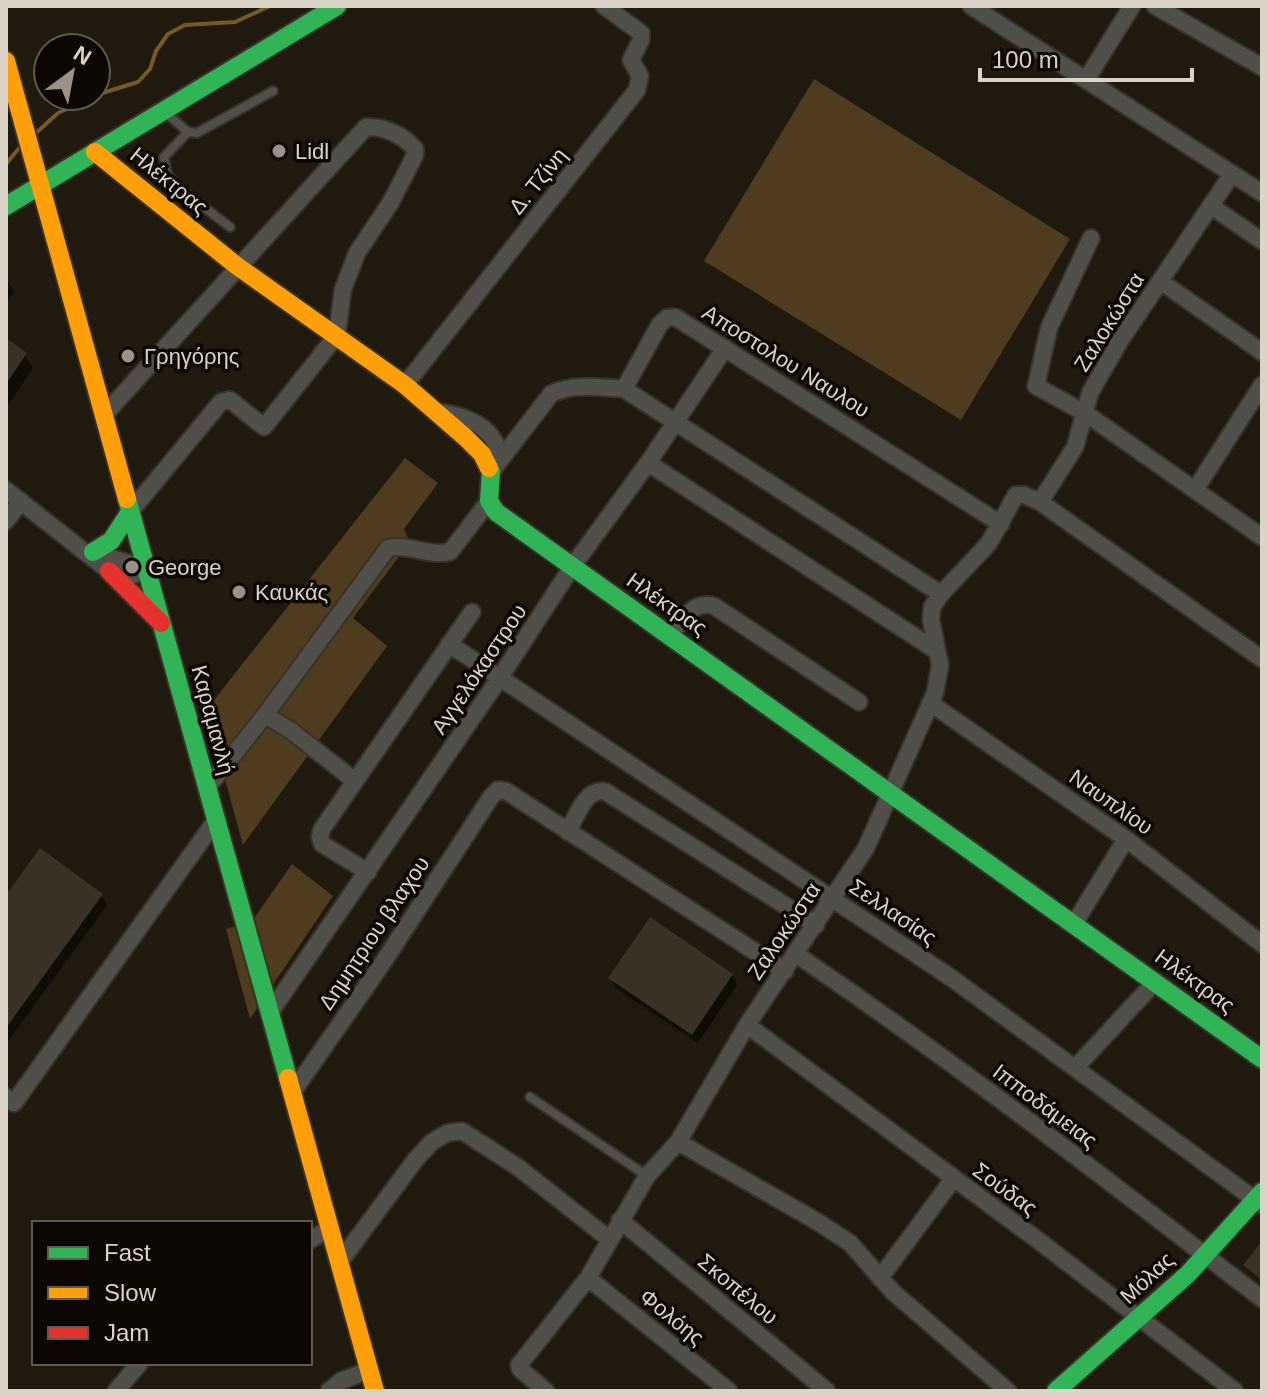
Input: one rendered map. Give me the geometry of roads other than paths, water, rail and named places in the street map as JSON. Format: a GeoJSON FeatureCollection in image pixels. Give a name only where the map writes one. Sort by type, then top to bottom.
{"type":"FeatureCollection","features":[{"type":"Feature","properties":{"kind":"main road"},"geometry":{"type":"LineString","coordinates":[[6,206],[337,6]]}},
{"type":"Feature","properties":{"kind":"main road","name":"Καραμανλή"},"geometry":{"type":"LineString","coordinates":[[7,69],[375,1391]]}},
{"type":"Feature","properties":{"kind":"main road","name":"Ηλέκτρας"},"geometry":{"type":"LineString","coordinates":[[95,152],[237,266],[405,385],[496,466]]}},
{"type":"Feature","properties":{"kind":"main road"},"geometry":{"type":"LineString","coordinates":[[489,501],[496,466]]}},
{"type":"Feature","properties":{"kind":"main road","name":"Ηλέκτρας"},"geometry":{"type":"LineString","coordinates":[[489,501],[496,512],[572,567],[1262,1059]]}},
{"type":"Feature","properties":{"kind":"main road"},"geometry":{"type":"LineString","coordinates":[[87,551],[111,541],[130,512]]}},
{"type":"Feature","properties":{"kind":"main road"},"geometry":{"type":"LineString","coordinates":[[109,571],[163,626]]}},
{"type":"Feature","properties":{"kind":"main road","name":"Μόλας"},"geometry":{"type":"LineString","coordinates":[[1056,1391],[1206,1255],[1260,1199]]}},
{"type":"Feature","properties":{"kind":"street","name":"Δ. Τζίνη"},"geometry":{"type":"LineString","coordinates":[[405,385],[637,90],[640,76],[631,60],[641,40],[641,33],[604,6]]}},
{"type":"Feature","properties":{"kind":"street"},"geometry":{"type":"LineString","coordinates":[[971,6],[1262,193]]}},
{"type":"Feature","properties":{"kind":"street"},"geometry":{"type":"LineString","coordinates":[[1086,80],[1132,6]]}},
{"type":"Feature","properties":{"kind":"street"},"geometry":{"type":"LineString","coordinates":[[1155,6],[1262,67]]}},
{"type":"Feature","properties":{"kind":"street"},"geometry":{"type":"LineString","coordinates":[[104,415],[366,127],[394,133],[410,143],[415,155],[391,202],[357,253],[349,273],[343,289],[337,335],[264,427],[230,400],[221,402],[130,512]]}},
{"type":"Feature","properties":{"kind":"street","name":"Ζαλοκώστα"},"geometry":{"type":"LineString","coordinates":[[1040,502],[1075,447],[1090,393],[1098,379],[1232,174]]}},
{"type":"Feature","properties":{"kind":"street"},"geometry":{"type":"LineString","coordinates":[[1211,206],[1262,241]]}},
{"type":"Feature","properties":{"kind":"street","name":"Ζαλοκώστα"},"geometry":{"type":"LineString","coordinates":[[1085,413],[1036,386],[1049,328],[1091,238]]}},
{"type":"Feature","properties":{"kind":"street"},"geometry":{"type":"LineString","coordinates":[[1160,281],[1262,352]]}},
{"type":"Feature","properties":{"kind":"street","name":"Αποστολου Ναυλου"},"geometry":{"type":"LineString","coordinates":[[624,389],[660,324],[667,318],[675,317],[1001,524]]}},
{"type":"Feature","properties":{"kind":"street","name":"Αγγελόκαστρου"},"geometry":{"type":"LineString","coordinates":[[269,1014],[499,679],[572,567],[648,463],[725,348]]}},
{"type":"Feature","properties":{"kind":"street"},"geometry":{"type":"LineString","coordinates":[[1195,490],[1262,385]]}},
{"type":"Feature","properties":{"kind":"street"},"geometry":{"type":"LineString","coordinates":[[496,466],[557,390],[595,387],[624,389],[941,594],[976,559],[1001,524],[1016,495],[1024,495],[1040,502],[1261,657]]}},
{"type":"Feature","properties":{"kind":"street"},"geometry":{"type":"LineString","coordinates":[[1085,413],[1262,537]]}},
{"type":"Feature","properties":{"kind":"street"},"geometry":{"type":"LineString","coordinates":[[648,463],[937,651]]}},
{"type":"Feature","properties":{"kind":"street"},"geometry":{"type":"LineString","coordinates":[[6,490],[109,571],[133,575],[148,569]]}},
{"type":"Feature","properties":{"kind":"street"},"geometry":{"type":"LineString","coordinates":[[6,521],[21,501]]}},
{"type":"Feature","properties":{"kind":"street"},"geometry":{"type":"LineString","coordinates":[[207,788],[388,548],[395,546],[440,555],[450,552],[489,501]]}},
{"type":"Feature","properties":{"kind":"street"},"geometry":{"type":"LineString","coordinates":[[87,551],[148,569]]}},
{"type":"Feature","properties":{"kind":"street","name":"Ζαλοκώστα"},"geometry":{"type":"LineString","coordinates":[[546,1391],[520,1369],[527,1353],[588,1278],[647,1176],[678,1142],[747,1025],[797,955],[873,836],[935,693],[940,665],[931,620],[932,607],[941,594]]}},
{"type":"Feature","properties":{"kind":"street"},"geometry":{"type":"LineString","coordinates":[[669,635],[697,605],[706,603],[859,702]]}},
{"type":"Feature","properties":{"kind":"street"},"geometry":{"type":"LineString","coordinates":[[368,872],[322,844],[322,829],[472,612]]}},
{"type":"Feature","properties":{"kind":"street","name":"Σελλασίας"},"geometry":{"type":"LineString","coordinates":[[449,644],[834,898],[1260,1199]]}},
{"type":"Feature","properties":{"kind":"street","name":"Ναυπλίου"},"geometry":{"type":"LineString","coordinates":[[930,703],[1126,839],[1262,944]]}},
{"type":"Feature","properties":{"kind":"street"},"geometry":{"type":"LineString","coordinates":[[265,715],[290,730],[355,781]]}},
{"type":"Feature","properties":{"kind":"street"},"geometry":{"type":"LineString","coordinates":[[785,971],[568,832],[591,793],[598,789],[606,792],[816,925]]}},
{"type":"Feature","properties":{"kind":"street","name":"Δημητριου βλαχου"},"geometry":{"type":"LineString","coordinates":[[292,1093],[498,790],[506,791],[568,832]]}},
{"type":"Feature","properties":{"kind":"street"},"geometry":{"type":"LineString","coordinates":[[10,1100],[216,820]]}},
{"type":"Feature","properties":{"kind":"street"},"geometry":{"type":"LineString","coordinates":[[1074,924],[1126,839]]}},
{"type":"Feature","properties":{"kind":"street","name":"Ιπποδάμειας"},"geometry":{"type":"LineString","coordinates":[[797,955],[1009,1107],[1262,1299]]}},
{"type":"Feature","properties":{"kind":"street"},"geometry":{"type":"LineString","coordinates":[[1076,1067],[1155,982]]}},
{"type":"Feature","properties":{"kind":"street","name":"Σούδας"},"geometry":{"type":"LineString","coordinates":[[747,1025],[1235,1391]]}},
{"type":"Feature","properties":{"kind":"street"},"geometry":{"type":"LineString","coordinates":[[339,1263],[416,1159],[432,1142],[447,1133],[462,1131],[519,1168],[609,1239]]}},
{"type":"Feature","properties":{"kind":"street"},"geometry":{"type":"LineString","coordinates":[[678,1142],[850,1243],[921,1318],[1008,1391]]}},
{"type":"Feature","properties":{"kind":"street"},"geometry":{"type":"LineString","coordinates":[[880,1278],[954,1178]]}},
{"type":"Feature","properties":{"kind":"street","name":"Σκοπέλου"},"geometry":{"type":"LineString","coordinates":[[620,1220],[827,1391]]}},
{"type":"Feature","properties":{"kind":"street"},"geometry":{"type":"LineString","coordinates":[[312,1239],[330,1228]]}},
{"type":"Feature","properties":{"kind":"street","name":"Φολόης"},"geometry":{"type":"LineString","coordinates":[[588,1278],[729,1391]]}},
{"type":"Feature","properties":{"kind":"street"},"geometry":{"type":"LineString","coordinates":[[116,1391],[138,1365]]}},
{"type":"Feature","properties":{"kind":"street"},"geometry":{"type":"LineString","coordinates":[[329,1391],[341,1381],[369,1370]]}},
{"type":"Feature","properties":{"kind":"lane"},"geometry":{"type":"LineString","coordinates":[[163,110],[188,132],[197,133],[273,91]]}},
{"type":"Feature","properties":{"kind":"lane"},"geometry":{"type":"LineString","coordinates":[[188,132],[164,157],[167,174],[180,189],[230,227]]}},
{"type":"Feature","properties":{"kind":"lane"},"geometry":{"type":"LineString","coordinates":[[530,1097],[647,1176]]}},
{"type":"Feature","properties":{"kind":"waterway"},"geometry":{"type":"LineString","coordinates":[[112,90],[138,82],[150,69],[156,51],[168,34],[185,25],[235,22],[270,6]]}},
{"type":"Feature","properties":{"kind":"waterway"},"geometry":{"type":"LineString","coordinates":[[36,133],[60,112]]}},
{"type":"Feature","properties":{"kind":"waterway"},"geometry":{"type":"LineString","coordinates":[[6,164],[20,147]]}},
{"type":"Feature","properties":{"kind":"place","name":"Lidl"},"geometry":{"type":"Point","coordinates":[279,151]}},
{"type":"Feature","properties":{"kind":"place","name":"Γρηγόρης"},"geometry":{"type":"Point","coordinates":[128,356]}},
{"type":"Feature","properties":{"kind":"place","name":"George"},"geometry":{"type":"Point","coordinates":[132,567]}},
{"type":"Feature","properties":{"kind":"place","name":"Καυκάς"},"geometry":{"type":"Point","coordinates":[239,592]}}]}
